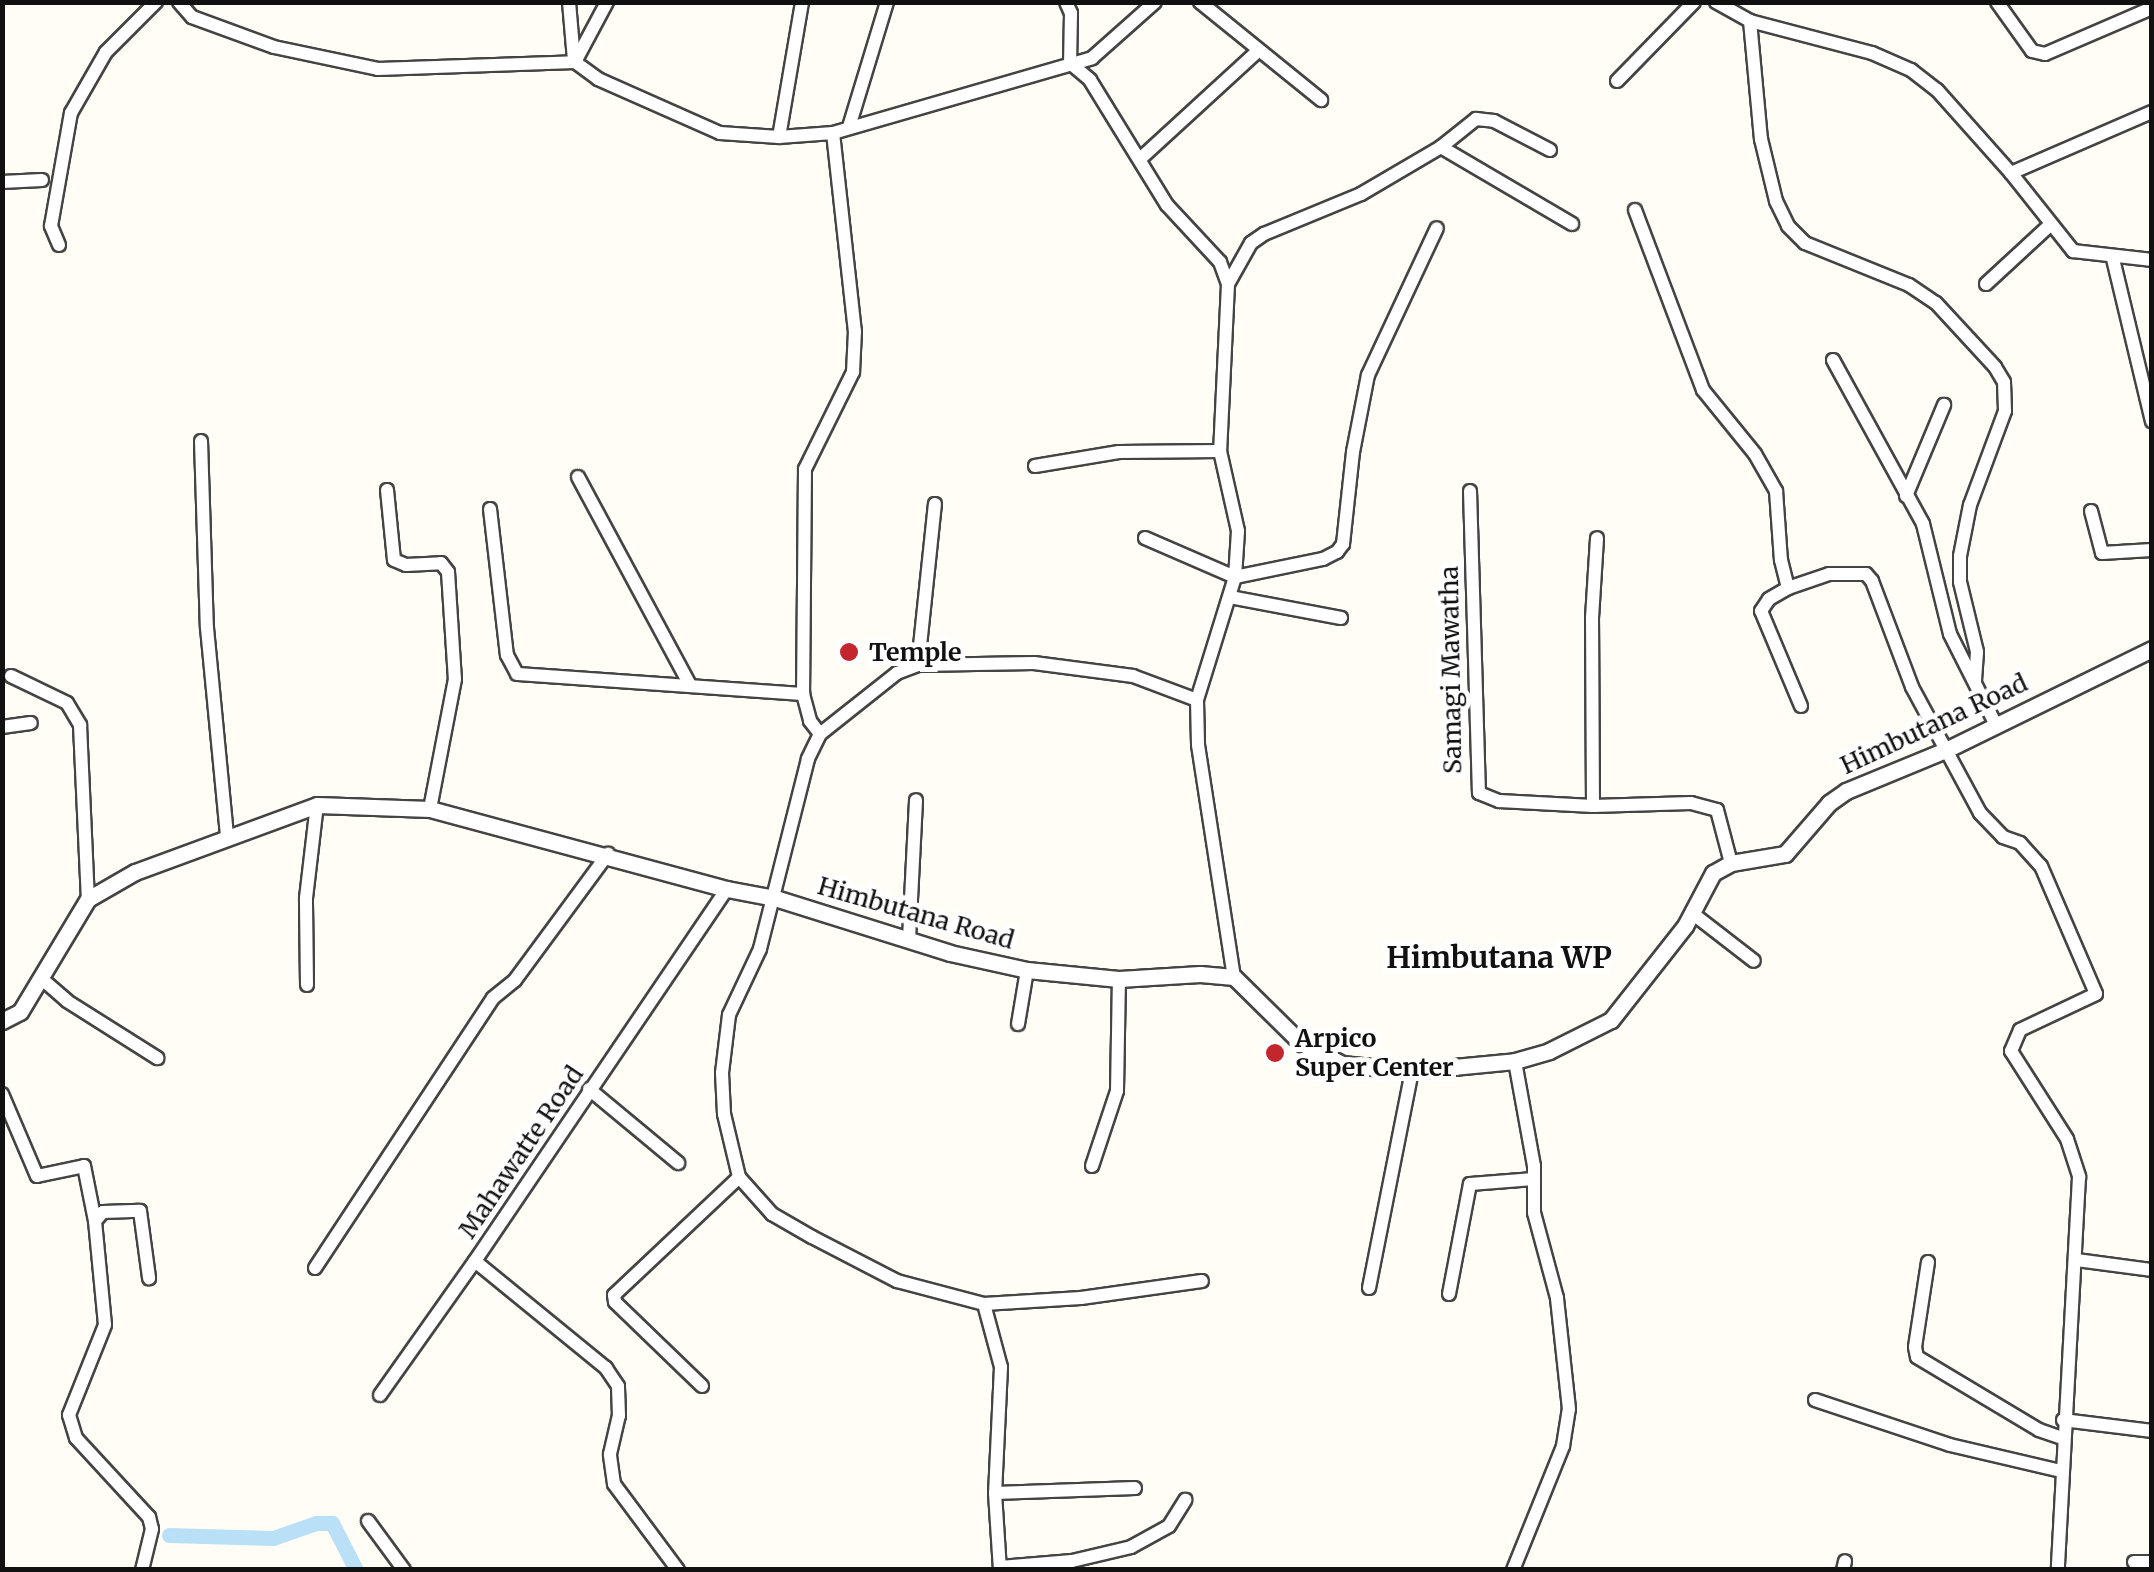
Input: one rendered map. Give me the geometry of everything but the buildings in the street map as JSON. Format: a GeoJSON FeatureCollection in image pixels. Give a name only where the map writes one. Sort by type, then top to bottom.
{"type":"FeatureCollection","features":[{"type":"Feature","properties":{"kind":"street"},"geometry":{"type":"LineString","coordinates":[[59,245],[51,226],[71,114],[106,52],[156,2]]}},
{"type":"Feature","properties":{"kind":"street"},"geometry":{"type":"LineString","coordinates":[[178,2],[192,17],[274,47],[378,70],[574,62],[598,79],[720,133],[779,137],[834,133],[1092,58],[1155,2]]}},
{"type":"Feature","properties":{"kind":"street"},"geometry":{"type":"LineString","coordinates":[[569,2],[574,62]]}},
{"type":"Feature","properties":{"kind":"street"},"geometry":{"type":"LineString","coordinates":[[574,62],[606,2]]}},
{"type":"Feature","properties":{"kind":"street"},"geometry":{"type":"LineString","coordinates":[[779,137],[802,2]]}},
{"type":"Feature","properties":{"kind":"street"},"geometry":{"type":"LineString","coordinates":[[849,127],[886,2]]}},
{"type":"Feature","properties":{"kind":"street"},"geometry":{"type":"LineString","coordinates":[[1066,2],[1071,13],[1070,63]]}},
{"type":"Feature","properties":{"kind":"street"},"geometry":{"type":"LineString","coordinates":[[1200,2],[1321,100]]}},
{"type":"Feature","properties":{"kind":"street"},"geometry":{"type":"LineString","coordinates":[[1618,81],[1694,2]]}},
{"type":"Feature","properties":{"kind":"street"},"geometry":{"type":"LineString","coordinates":[[1716,2],[1750,22],[1872,54],[1912,70],[1937,90],[2073,251],[2114,259],[2152,260]]}},
{"type":"Feature","properties":{"kind":"street"},"geometry":{"type":"LineString","coordinates":[[1998,2],[2032,51],[2046,54],[2152,8]]}},
{"type":"Feature","properties":{"kind":"street"},"geometry":{"type":"LineString","coordinates":[[1750,22],[1761,138],[1776,202],[1788,226],[1805,244],[1908,285],[1936,303],[1996,366],[2004,382],[2005,410],[1970,506],[1960,556],[1960,582],[1978,652],[1976,680]]}},
{"type":"Feature","properties":{"kind":"street"},"geometry":{"type":"LineString","coordinates":[[1140,159],[1260,50]]}},
{"type":"Feature","properties":{"kind":"street"},"geometry":{"type":"LineString","coordinates":[[1070,63],[1090,80],[1167,205],[1220,262],[1228,284],[1220,451],[1238,530],[1230,596],[1196,700],[1198,745],[1234,977],[1301,1044],[1342,1064],[1412,1071],[1515,1062],[1549,1051],[1611,1020],[1692,913],[1713,874],[1731,863]]}},
{"type":"Feature","properties":{"kind":"street"},"geometry":{"type":"LineString","coordinates":[[2011,174],[2152,112]]}},
{"type":"Feature","properties":{"kind":"street"},"geometry":{"type":"LineString","coordinates":[[1228,284],[1251,243],[1264,234],[1361,194],[1441,147],[1476,120],[1494,121],[1550,150]]}},
{"type":"Feature","properties":{"kind":"street"},"geometry":{"type":"LineString","coordinates":[[820,734],[810,721],[803,694],[805,469],[852,372],[854,344],[834,133]]}},
{"type":"Feature","properties":{"kind":"street"},"geometry":{"type":"LineString","coordinates":[[1441,147],[1572,224]]}},
{"type":"Feature","properties":{"kind":"street"},"geometry":{"type":"LineString","coordinates":[[2,182],[42,180]]}},
{"type":"Feature","properties":{"kind":"street"},"geometry":{"type":"LineString","coordinates":[[1635,210],[1703,390],[1755,454],[1776,491],[1781,560],[1788,588]]}},
{"type":"Feature","properties":{"kind":"street"},"geometry":{"type":"LineString","coordinates":[[1986,284],[2050,225]]}},
{"type":"Feature","properties":{"kind":"street"},"geometry":{"type":"LineString","coordinates":[[1145,538],[1234,576],[1323,560],[1343,544],[1352,452],[1368,375],[1437,228]]}},
{"type":"Feature","properties":{"kind":"street"},"geometry":{"type":"LineString","coordinates":[[2114,259],[2152,421]]}},
{"type":"Feature","properties":{"kind":"street"},"geometry":{"type":"LineString","coordinates":[[1833,360],[1923,524],[1950,634],[1995,723]]}},
{"type":"Feature","properties":{"kind":"street"},"geometry":{"type":"LineString","coordinates":[[1906,496],[1944,404]]}},
{"type":"Feature","properties":{"kind":"street"},"geometry":{"type":"LineString","coordinates":[[201,442],[207,628],[226,835]]}},
{"type":"Feature","properties":{"kind":"street"},"geometry":{"type":"LineString","coordinates":[[1034,466],[1120,452],[1220,451]]}},
{"type":"Feature","properties":{"kind":"street"},"geometry":{"type":"LineString","coordinates":[[578,477],[690,683]]}},
{"type":"Feature","properties":{"kind":"street"},"geometry":{"type":"LineString","coordinates":[[387,490],[394,560],[406,565],[440,563],[448,572],[455,679],[430,809]]}},
{"type":"Feature","properties":{"kind":"street","name":"Samagi Mawatha"},"geometry":{"type":"LineString","coordinates":[[1470,491],[1479,793],[1499,801],[1594,806],[1691,803],[1717,810],[1731,863]]}},
{"type":"Feature","properties":{"kind":"street"},"geometry":{"type":"LineString","coordinates":[[918,665],[935,504]]}},
{"type":"Feature","properties":{"kind":"street"},"geometry":{"type":"LineString","coordinates":[[490,509],[507,655],[517,674],[690,683],[803,694]]}},
{"type":"Feature","properties":{"kind":"street"},"geometry":{"type":"LineString","coordinates":[[2091,511],[2102,553],[2152,550]]}},
{"type":"Feature","properties":{"kind":"street"},"geometry":{"type":"LineString","coordinates":[[1594,806],[1592,618],[1597,538]]}},
{"type":"Feature","properties":{"kind":"street"},"geometry":{"type":"LineString","coordinates":[[1801,706],[1761,611],[1769,599],[1788,588],[1829,574],[1866,574],[1912,686],[1980,813],[2003,837],[2020,843],[2041,866],[2096,994],[2020,1030],[2011,1051],[2067,1140],[2079,1177],[2077,1260],[2062,1438],[2058,1570]]}},
{"type":"Feature","properties":{"kind":"street"},"geometry":{"type":"LineString","coordinates":[[1230,596],[1341,618]]}},
{"type":"Feature","properties":{"kind":"street","name":"Himbutana Road"},"geometry":{"type":"LineString","coordinates":[[1731,863],[1785,854],[1830,803],[1846,791],[1948,749],[2152,649]]}},
{"type":"Feature","properties":{"kind":"street"},"geometry":{"type":"LineString","coordinates":[[1196,700],[1133,676],[1054,666],[918,665],[896,673],[820,734],[808,759],[760,949],[729,1015],[722,1086],[738,1177],[772,1214],[898,1281],[984,1304],[1081,1298],[1202,1281]]}},
{"type":"Feature","properties":{"kind":"street"},"geometry":{"type":"LineString","coordinates":[[2,1021],[20,1012],[88,898],[80,725],[67,703],[11,676]]}},
{"type":"Feature","properties":{"kind":"street"},"geometry":{"type":"LineString","coordinates":[[2,727],[31,723]]}},
{"type":"Feature","properties":{"kind":"street"},"geometry":{"type":"LineString","coordinates":[[909,938],[916,800]]}},
{"type":"Feature","properties":{"kind":"street"},"geometry":{"type":"LineString","coordinates":[[307,985],[306,898],[317,805]]}},
{"type":"Feature","properties":{"kind":"street","name":"Himbutana Road"},"geometry":{"type":"LineString","coordinates":[[88,898],[135,872],[226,835],[317,805],[430,809],[608,854],[726,889],[775,898],[1027,970],[1119,980],[1234,977]]}},
{"type":"Feature","properties":{"kind":"street"},"geometry":{"type":"LineString","coordinates":[[315,1268],[493,998],[515,980],[608,854]]}},
{"type":"Feature","properties":{"kind":"street","name":"Mahawatte Road"},"geometry":{"type":"LineString","coordinates":[[678,1570],[614,1484],[610,1454],[619,1416],[618,1386],[606,1368],[474,1262],[726,889]]}},
{"type":"Feature","properties":{"kind":"street"},"geometry":{"type":"LineString","coordinates":[[1692,913],[1754,961]]}},
{"type":"Feature","properties":{"kind":"street"},"geometry":{"type":"LineString","coordinates":[[1018,1024],[1027,970]]}},
{"type":"Feature","properties":{"kind":"street"},"geometry":{"type":"LineString","coordinates":[[42,980],[67,1001],[157,1058]]}},
{"type":"Feature","properties":{"kind":"street"},"geometry":{"type":"LineString","coordinates":[[1092,1166],[1117,1091],[1119,980]]}},
{"type":"Feature","properties":{"kind":"street"},"geometry":{"type":"LineString","coordinates":[[1513,1570],[1563,1446],[1570,1408],[1557,1298],[1534,1214],[1534,1180],[1515,1062]]}},
{"type":"Feature","properties":{"kind":"street"},"geometry":{"type":"LineString","coordinates":[[1368,1288],[1412,1071]]}},
{"type":"Feature","properties":{"kind":"street"},"geometry":{"type":"LineString","coordinates":[[589,1089],[678,1164]]}},
{"type":"Feature","properties":{"kind":"street"},"geometry":{"type":"LineString","coordinates":[[2,1094],[37,1176],[84,1166],[105,1325],[69,1414],[76,1438],[149,1517],[152,1529],[142,1570]]}},
{"type":"Feature","properties":{"kind":"street"},"geometry":{"type":"LineString","coordinates":[[702,1386],[616,1302],[614,1295],[738,1177]]}},
{"type":"Feature","properties":{"kind":"street"},"geometry":{"type":"LineString","coordinates":[[1448,1294],[1470,1184],[1534,1180]]}},
{"type":"Feature","properties":{"kind":"street"},"geometry":{"type":"LineString","coordinates":[[94,1221],[103,1212],[140,1211],[149,1278]]}},
{"type":"Feature","properties":{"kind":"street"},"geometry":{"type":"LineString","coordinates":[[2077,1260],[2152,1270]]}},
{"type":"Feature","properties":{"kind":"street"},"geometry":{"type":"LineString","coordinates":[[380,1395],[474,1262]]}},
{"type":"Feature","properties":{"kind":"street"},"geometry":{"type":"LineString","coordinates":[[1928,1262],[1915,1347],[1917,1357],[2039,1430],[2062,1438]]}},
{"type":"Feature","properties":{"kind":"street"},"geometry":{"type":"LineString","coordinates":[[984,1304],[1001,1367],[995,1492],[1000,1568],[1072,1561],[1131,1547],[1169,1526],[1185,1500]]}},
{"type":"Feature","properties":{"kind":"street"},"geometry":{"type":"LineString","coordinates":[[1815,1400],[1950,1445],[2061,1471]]}},
{"type":"Feature","properties":{"kind":"street"},"geometry":{"type":"LineString","coordinates":[[2063,1420],[2152,1432]]}},
{"type":"Feature","properties":{"kind":"street"},"geometry":{"type":"LineString","coordinates":[[995,1492],[1135,1488]]}},
{"type":"Feature","properties":{"kind":"street"},"geometry":{"type":"LineString","coordinates":[[368,1522],[404,1570]]}},
{"type":"Feature","properties":{"kind":"street"},"geometry":{"type":"LineString","coordinates":[[2134,1562],[2152,1562]]}},
{"type":"Feature","properties":{"kind":"waterway"},"geometry":{"type":"LineString","coordinates":[[169,1535],[273,1538],[316,1523],[332,1523],[356,1570]]}},
{"type":"Feature","properties":{"kind":"place","name":"Temple"},"geometry":{"type":"Point","coordinates":[849,652]}},
{"type":"Feature","properties":{"kind":"place","name":"Arpico Super Center"},"geometry":{"type":"Point","coordinates":[1275,1053]}},
{"type":"Feature","properties":{"kind":"district","name":"Himbutana WP"},"geometry":{"type":"Point","coordinates":[1499,957]}}]}
